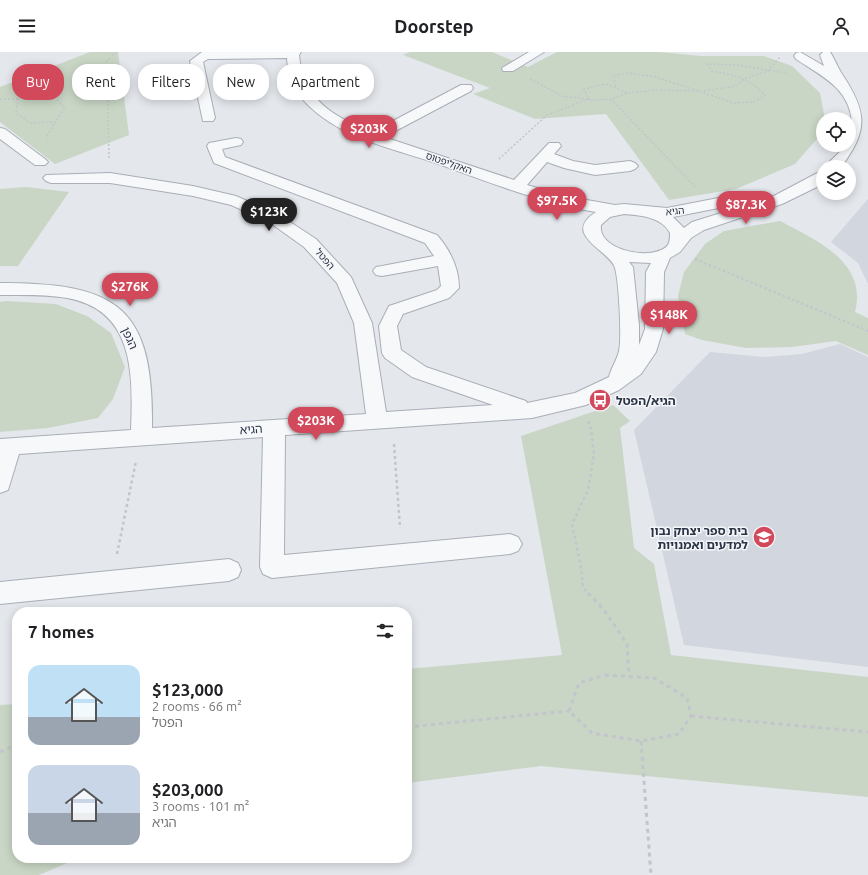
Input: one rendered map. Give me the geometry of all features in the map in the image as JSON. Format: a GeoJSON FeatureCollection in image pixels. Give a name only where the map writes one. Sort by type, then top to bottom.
{"type":"FeatureCollection","features":[{"type":"Feature","properties":{"kind":"street"},"geometry":{"type":"LineString","coordinates":[[508,68],[538,52]]}},
{"type":"Feature","properties":{"kind":"street"},"geometry":{"type":"LineString","coordinates":[[208,118],[196,61],[205,55],[294,53]]}},
{"type":"Feature","properties":{"kind":"street","name":"האקליפטוס"},"geometry":{"type":"LineString","coordinates":[[294,53],[293,72],[302,92],[320,109],[344,124],[373,137],[574,204],[614,210]]}},
{"type":"Feature","properties":{"kind":"street"},"geometry":{"type":"LineString","coordinates":[[784,54],[814,57],[829,53],[828,62],[844,86],[856,110],[860,127],[854,145],[839,160]]}},
{"type":"Feature","properties":{"kind":"street"},"geometry":{"type":"LineString","coordinates":[[800,56],[844,86]]}},
{"type":"Feature","properties":{"kind":"street"},"geometry":{"type":"LineString","coordinates":[[373,137],[466,88]]}},
{"type":"Feature","properties":{"kind":"street"},"geometry":{"type":"LineString","coordinates":[[0,132],[40,162]]}},
{"type":"Feature","properties":{"kind":"street"},"geometry":{"type":"LineString","coordinates":[[236,142],[214,146],[219,160],[431,239],[439,247],[451,278],[450,288],[443,294],[396,310],[388,326],[392,354],[419,372],[474,392],[532,410]]}},
{"type":"Feature","properties":{"kind":"street"},"geometry":{"type":"LineString","coordinates":[[524,188],[545,156],[556,144]]}},
{"type":"Feature","properties":{"kind":"street"},"geometry":{"type":"LineString","coordinates":[[545,156],[569,165],[595,170],[630,166]]}},
{"type":"Feature","properties":{"kind":"street","name":"הפטל"},"geometry":{"type":"LineString","coordinates":[[52,178],[110,178],[193,191],[236,201],[275,219],[310,243],[345,281],[363,323],[385,420]]}},
{"type":"Feature","properties":{"kind":"street","name":"הגיא"},"geometry":{"type":"LineString","coordinates":[[5,446],[532,410],[579,400],[617,381],[634,369],[646,352],[654,329],[655,272],[671,249],[685,234],[698,226],[776,200],[816,181]]}},
{"type":"Feature","properties":{"kind":"street","name":"האקליפטוס"},"geometry":{"type":"LineString","coordinates":[[524,188],[555,202],[578,218],[601,245],[613,252]]}},
{"type":"Feature","properties":{"kind":"street","name":"הגיא"},"geometry":{"type":"LineString","coordinates":[[614,210],[635,209],[667,213],[798,189]]}},
{"type":"Feature","properties":{"kind":"street"},"geometry":{"type":"LineString","coordinates":[[594,237],[592,230],[598,218],[614,210]]}},
{"type":"Feature","properties":{"kind":"street"},"geometry":{"type":"LineString","coordinates":[[613,252],[638,258],[671,249],[678,234],[674,227],[667,220],[646,211]]}},
{"type":"Feature","properties":{"kind":"street"},"geometry":{"type":"LineString","coordinates":[[613,252],[624,267],[630,325],[629,350],[617,381]]}},
{"type":"Feature","properties":{"kind":"street"},"geometry":{"type":"LineString","coordinates":[[382,271],[444,260]]}},
{"type":"Feature","properties":{"kind":"street","name":"הגפן"},"geometry":{"type":"LineString","coordinates":[[0,289],[40,290],[77,294],[106,306],[126,324],[137,349],[143,387],[140,437]]}},
{"type":"Feature","properties":{"kind":"street"},"geometry":{"type":"LineString","coordinates":[[274,427],[272,567],[510,544]]}},
{"type":"Feature","properties":{"kind":"street"},"geometry":{"type":"LineString","coordinates":[[0,484],[5,446]]}},
{"type":"Feature","properties":{"kind":"street"},"geometry":{"type":"LineString","coordinates":[[0,593],[229,570]]}},
{"type":"Feature","properties":{"kind":"path"},"geometry":{"type":"LineString","coordinates":[[110,178],[107,61],[116,52]]}},
{"type":"Feature","properties":{"kind":"path"},"geometry":{"type":"LineString","coordinates":[[508,68],[562,96],[589,99],[611,99],[628,93],[655,90],[712,91],[736,86],[744,79],[768,71],[784,54]]}},
{"type":"Feature","properties":{"kind":"path"},"geometry":{"type":"LineString","coordinates":[[616,86],[613,76],[628,73],[656,77],[702,91],[734,103],[754,102],[765,96],[760,87],[744,79],[712,71],[707,64],[718,62],[790,74]]}},
{"type":"Feature","properties":{"kind":"path"},"geometry":{"type":"LineString","coordinates":[[589,99],[584,89],[600,83],[616,86],[628,93]]}},
{"type":"Feature","properties":{"kind":"path"},"geometry":{"type":"LineString","coordinates":[[0,100],[12,99]]}},
{"type":"Feature","properties":{"kind":"path"},"geometry":{"type":"LineString","coordinates":[[482,174],[547,115],[589,99]]}},
{"type":"Feature","properties":{"kind":"path"},"geometry":{"type":"LineString","coordinates":[[611,99],[712,204]]}},
{"type":"Feature","properties":{"kind":"path"},"geometry":{"type":"LineString","coordinates":[[18,100],[16,113],[30,123],[56,122]]}},
{"type":"Feature","properties":{"kind":"path"},"geometry":{"type":"LineString","coordinates":[[49,145],[46,136],[64,108],[57,100]]}},
{"type":"Feature","properties":{"kind":"path"},"geometry":{"type":"LineString","coordinates":[[671,249],[868,331]]}},
{"type":"Feature","properties":{"kind":"path"},"geometry":{"type":"LineString","coordinates":[[579,400],[591,429],[594,454],[588,490],[572,524],[581,567],[583,587],[604,610],[627,644],[629,676]]}},
{"type":"Feature","properties":{"kind":"path"},"geometry":{"type":"LineString","coordinates":[[385,420],[402,555]]}},
{"type":"Feature","properties":{"kind":"path"},"geometry":{"type":"LineString","coordinates":[[112,582],[140,437]]}},
{"type":"Feature","properties":{"kind":"path"},"geometry":{"type":"LineString","coordinates":[[412,727],[569,711],[592,733],[641,740],[679,734],[691,716],[687,698],[654,678],[605,675],[579,683],[569,711]]}},
{"type":"Feature","properties":{"kind":"path"},"geometry":{"type":"LineString","coordinates":[[691,716],[868,732]]}},
{"type":"Feature","properties":{"kind":"path"},"geometry":{"type":"LineString","coordinates":[[641,740],[651,875]]}},
{"type":"Feature","properties":{"kind":"path"},"geometry":{"type":"LineString","coordinates":[[0,752],[12,746]]}},
{"type":"Feature","properties":{"kind":"shaded area"},"geometry":{"type":"Polygon","coordinates":[[[868,199],[868,284],[858,263],[831,242],[868,199]]]}},
{"type":"Feature","properties":{"kind":"shaded area","name":"בית ספר יצחק נבון למדעים ואמנויות"},"geometry":{"type":"Polygon","coordinates":[[[840,344],[868,357],[868,667],[684,645],[634,430],[710,352],[765,357],[802,354],[840,344]]]}},
{"type":"Feature","properties":{"kind":"green space"},"geometry":{"type":"Polygon","coordinates":[[[90,52],[118,52],[120,64],[72,64],[72,100],[124,100],[129,135],[55,164],[0,122],[0,87],[12,82],[12,100],[64,100],[64,64],[59,64],[90,52]]]}},
{"type":"Feature","properties":{"kind":"green space"},"geometry":{"type":"Polygon","coordinates":[[[410,52],[492,52],[528,67],[557,52],[660,52],[701,56],[764,56],[792,66],[820,93],[824,112],[816,112],[816,140],[795,164],[736,189],[669,200],[606,114],[535,119],[473,94],[490,88],[403,55],[410,52]]]}},
{"type":"Feature","properties":{"kind":"green space"},"geometry":{"type":"Polygon","coordinates":[[[26,187],[69,192],[18,266],[0,266],[0,189],[26,187]]]}},
{"type":"Feature","properties":{"kind":"green space"},"geometry":{"type":"Polygon","coordinates":[[[780,221],[823,245],[836,255],[846,266],[854,279],[857,295],[855,312],[868,318],[868,355],[836,341],[792,347],[746,348],[702,340],[685,334],[678,296],[684,272],[705,244],[724,231],[780,221]]]}},
{"type":"Feature","properties":{"kind":"green space"},"geometry":{"type":"Polygon","coordinates":[[[7,301],[56,304],[87,316],[111,333],[125,367],[113,399],[98,418],[48,428],[0,432],[0,302],[7,301]]]}},
{"type":"Feature","properties":{"kind":"green space"},"geometry":{"type":"Polygon","coordinates":[[[613,405],[630,421],[620,428],[634,548],[654,564],[671,655],[868,677],[868,797],[541,766],[412,782],[412,669],[562,655],[521,436],[613,405]]]}},
{"type":"Feature","properties":{"kind":"green space"},"geometry":{"type":"Polygon","coordinates":[[[12,704],[12,863],[67,863],[39,875],[0,875],[0,705],[12,704]]]}},
{"type":"Feature","properties":{"kind":"place","name":"הגיא/הפטל"},"geometry":{"type":"Point","coordinates":[600,400]}},
{"type":"Feature","properties":{"kind":"place","name":"בית ספר יצחק נבון למדעים ואמנויות"},"geometry":{"type":"Point","coordinates":[764,537]}}]}
